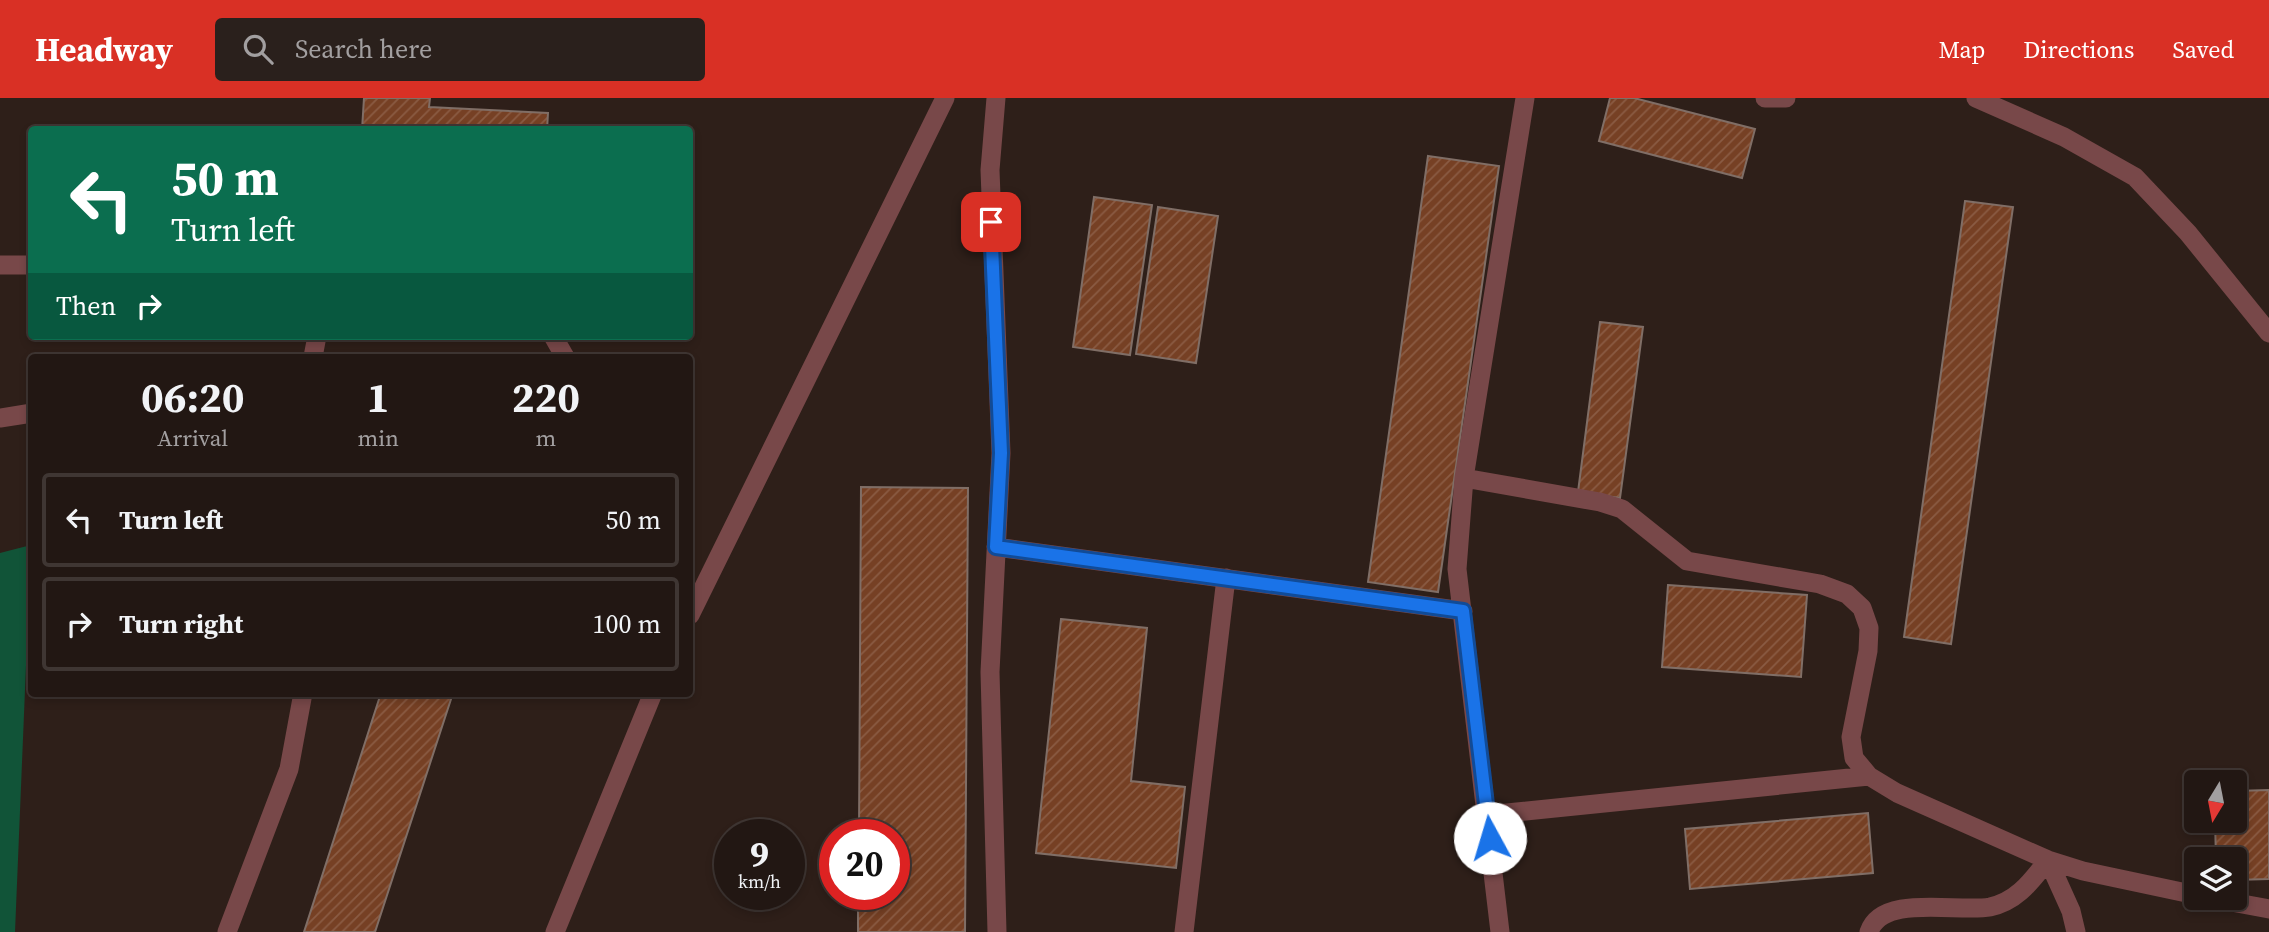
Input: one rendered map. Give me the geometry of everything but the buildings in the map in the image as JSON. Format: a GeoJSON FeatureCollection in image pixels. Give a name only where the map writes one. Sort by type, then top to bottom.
{"type":"FeatureCollection","features":[{"type":"Feature","properties":{"kind":"lane"},"geometry":{"type":"LineString","coordinates":[[693,609],[946,98]]}},
{"type":"Feature","properties":{"kind":"lane"},"geometry":{"type":"LineString","coordinates":[[996,98],[990,170],[1001,453],[990,672],[997,932]]}},
{"type":"Feature","properties":{"kind":"lane"},"geometry":{"type":"LineString","coordinates":[[1500,932],[1457,569],[1464,478],[1525,98]]}},
{"type":"Feature","properties":{"kind":"lane"},"geometry":{"type":"LineString","coordinates":[[1765,98],[1786,98]]}},
{"type":"Feature","properties":{"kind":"lane"},"geometry":{"type":"LineString","coordinates":[[1987,100],[2064,137],[2135,177],[2188,233],[2269,332]]}},
{"type":"Feature","properties":{"kind":"lane"},"geometry":{"type":"LineString","coordinates":[[0,265],[28,265]]}},
{"type":"Feature","properties":{"kind":"lane"},"geometry":{"type":"LineString","coordinates":[[0,418],[28,414]]}},
{"type":"Feature","properties":{"kind":"lane"},"geometry":{"type":"LineString","coordinates":[[1464,478],[1600,502],[1622,509],[1687,561],[1820,584],[1847,594],[1862,608],[1869,628],[1868,651],[1851,737],[1854,758],[1870,776],[1897,793],[2048,860],[2083,871],[2184,892]]}},
{"type":"Feature","properties":{"kind":"lane"},"geometry":{"type":"LineString","coordinates":[[996,547],[1463,611]]}},
{"type":"Feature","properties":{"kind":"lane"},"geometry":{"type":"LineString","coordinates":[[1184,932],[1226,578]]}},
{"type":"Feature","properties":{"kind":"lane"},"geometry":{"type":"LineString","coordinates":[[227,932],[289,769],[299,731],[303,697]]}},
{"type":"Feature","properties":{"kind":"lane"},"geometry":{"type":"LineString","coordinates":[[555,932],[651,697]]}},
{"type":"Feature","properties":{"kind":"lane"},"geometry":{"type":"LineString","coordinates":[[1487,815],[1870,776]]}},
{"type":"Feature","properties":{"kind":"lane"},"geometry":{"type":"LineString","coordinates":[[1869,932],[1879,917],[1898,909],[1991,907],[2023,892],[2048,860]]}},
{"type":"Feature","properties":{"kind":"lane"},"geometry":{"type":"LineString","coordinates":[[2048,860],[2071,911],[2076,932]]}},
{"type":"Feature","properties":{"kind":"lane"},"geometry":{"type":"LineString","coordinates":[[2247,905],[2269,909]]}},
{"type":"Feature","properties":{"kind":"green space"},"geometry":{"type":"Polygon","coordinates":[[[28,546],[28,618],[15,932],[0,932],[0,553],[28,546]]]}},
{"type":"Feature","properties":{"kind":"route"},"geometry":{"type":"LineString","coordinates":[[991,222],[1001,453],[996,547],[1463,611],[1490,838]]}}]}
